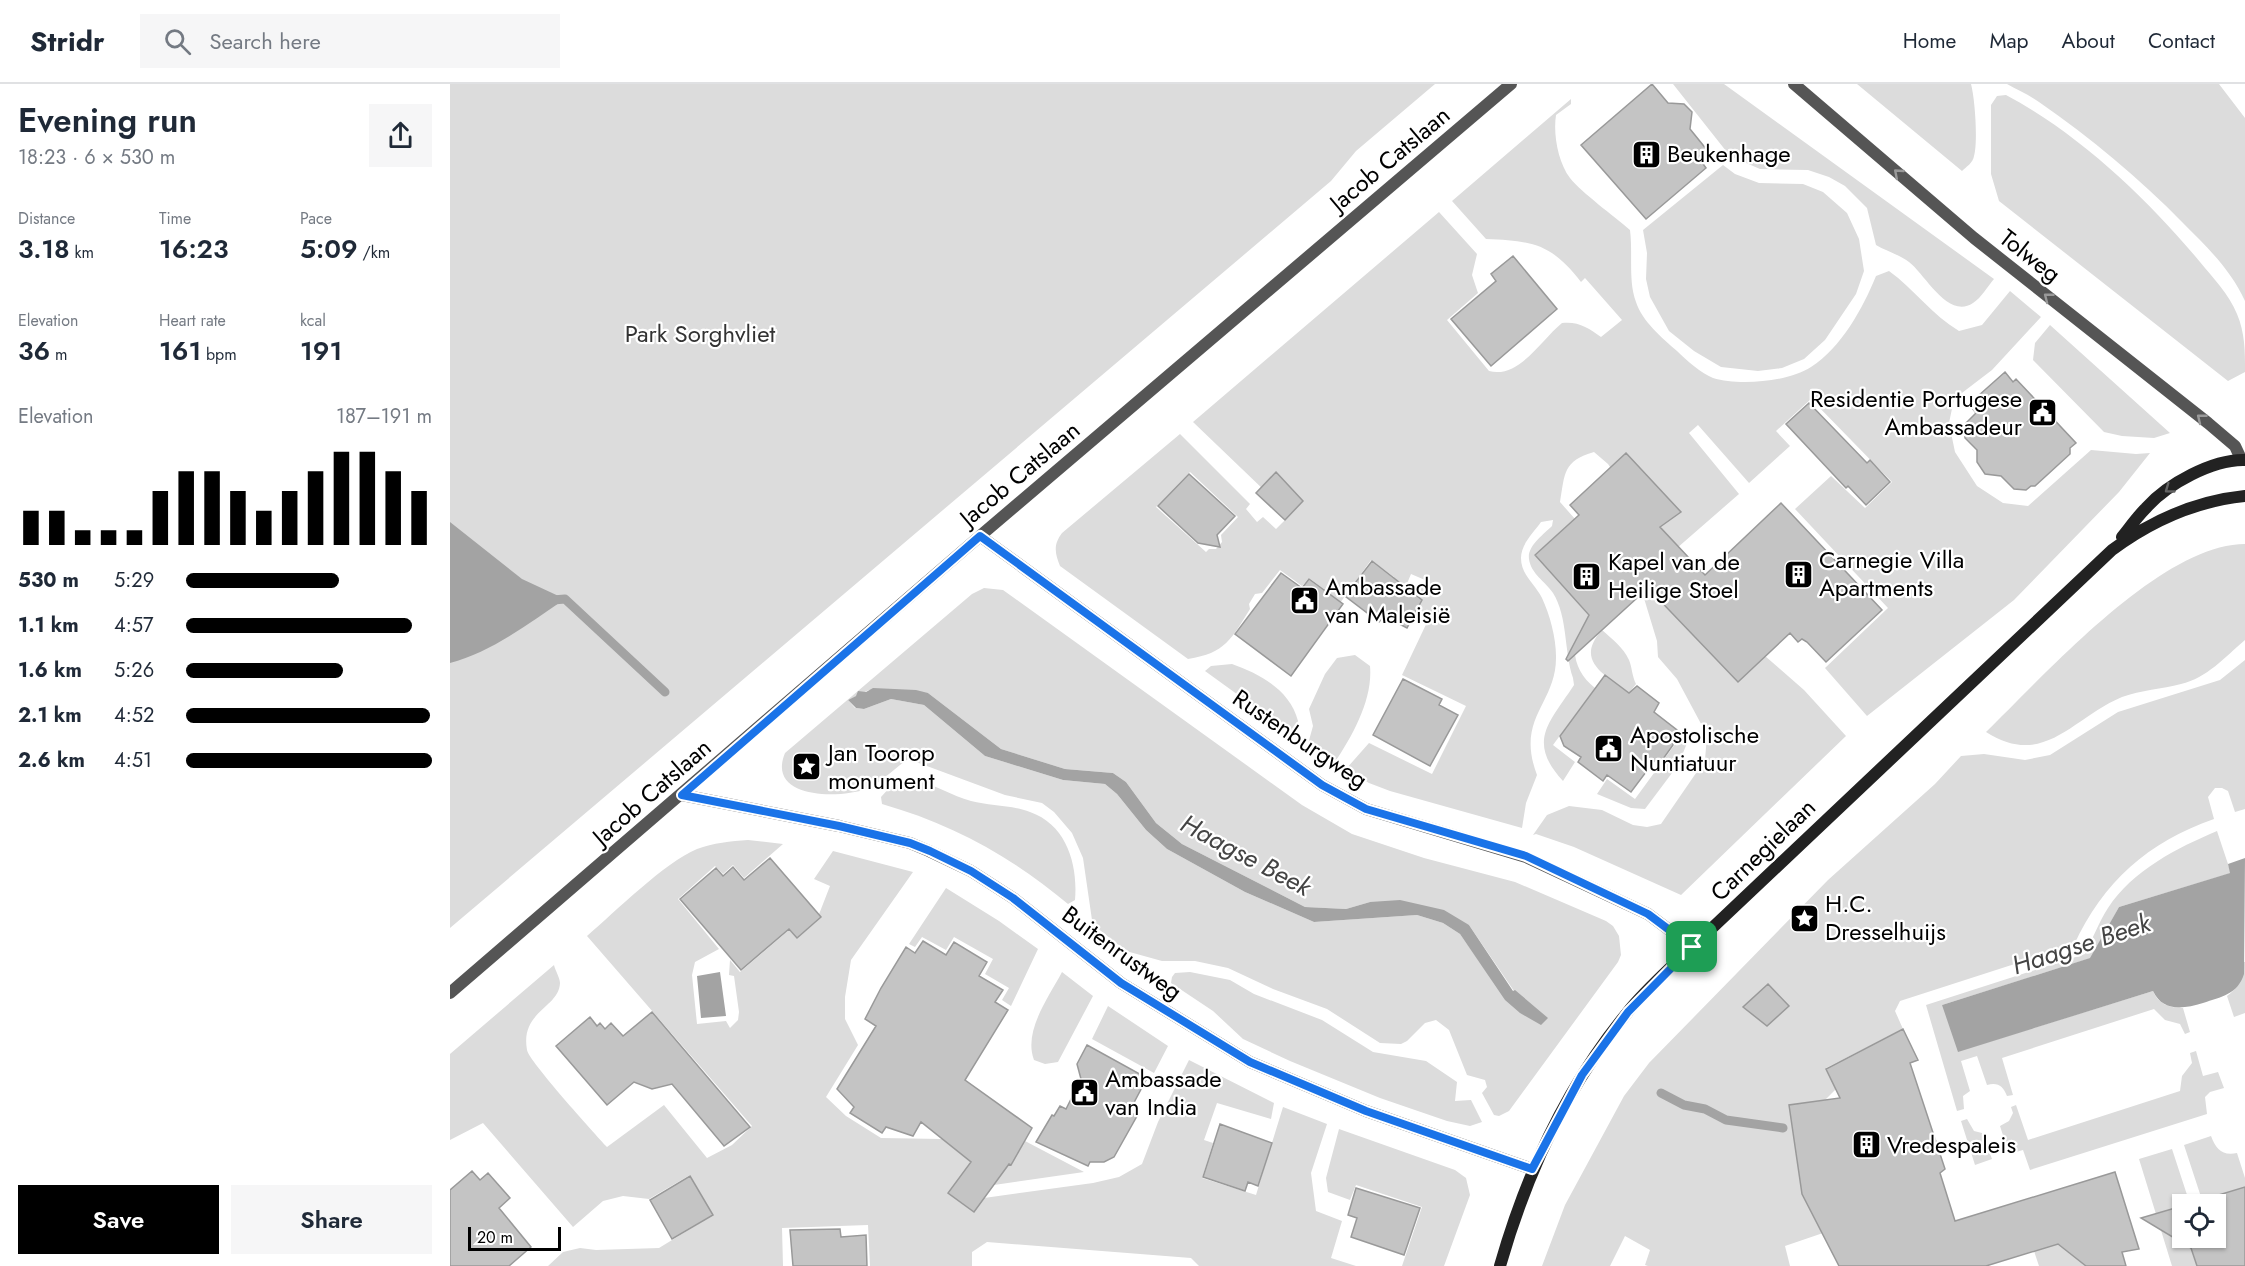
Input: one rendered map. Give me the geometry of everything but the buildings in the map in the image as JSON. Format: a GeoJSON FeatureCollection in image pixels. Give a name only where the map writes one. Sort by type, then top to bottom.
{"type":"FeatureCollection","features":[{"type":"Feature","properties":{"kind":"main road","name":"Carnegielaan"},"geometry":{"type":"LineString","coordinates":[[2112,550],[2147,506],[2168,489],[2186,477],[2214,465],[2243,459]]}},
{"type":"Feature","properties":{"kind":"main road","name":"Carnegielaan"},"geometry":{"type":"LineString","coordinates":[[1500,1266],[1513,1219],[1532,1169],[1582,1075],[1628,1012],[1692,947],[2112,550],[2139,530],[2199,504],[2245,496]]}},
{"type":"Feature","properties":{"kind":"street","name":"Jacob Catslaan"},"geometry":{"type":"LineString","coordinates":[[450,993],[980,536],[1511,84]]}},
{"type":"Feature","properties":{"kind":"street","name":"Tolweg"},"geometry":{"type":"LineString","coordinates":[[1794,84],[1974,238],[2208,423],[2235,446],[2243,459]]}},
{"type":"Feature","properties":{"kind":"street","name":"Rustenburgweg"},"geometry":{"type":"LineString","coordinates":[[980,536],[1322,785],[1366,809],[1526,856],[1648,914],[1692,947]]}},
{"type":"Feature","properties":{"kind":"street","name":"Buitenrustweg"},"geometry":{"type":"LineString","coordinates":[[682,795],[857,830],[910,843],[930,851],[971,871],[1013,898],[1121,983],[1250,1062],[1366,1111],[1532,1169]]}},
{"type":"Feature","properties":{"kind":"green space","name":"Park Sorghvliet"},"geometry":{"type":"Polygon","coordinates":[[[450,84],[1435,84],[1356,151],[1331,181],[450,928],[450,84]]]}},
{"type":"Feature","properties":{"kind":"green space"},"geometry":{"type":"Polygon","coordinates":[[[1673,84],[1724,84],[1994,279],[1973,303],[1964,307],[1946,301],[1909,262],[1876,245],[1867,208],[1845,186],[1829,177],[1808,170],[1760,169],[1730,156],[1673,84]]]}},
{"type":"Feature","properties":{"kind":"green space"},"geometry":{"type":"Polygon","coordinates":[[[1857,84],[1971,84],[1976,131],[1972,161],[1962,171],[1857,84]]]}},
{"type":"Feature","properties":{"kind":"green space"},"geometry":{"type":"Polygon","coordinates":[[[2007,84],[2219,84],[2245,118],[2245,301],[2233,279],[2218,259],[2149,190],[2077,130],[2035,99],[2007,84]]]}},
{"type":"Feature","properties":{"kind":"green space"},"geometry":{"type":"Polygon","coordinates":[[[2006,95],[2059,128],[2085,148],[2135,191],[2180,238],[2220,286],[2234,307],[2243,335],[2245,372],[2228,381],[1999,201],[1991,174],[1991,105],[1997,96],[2006,95]]]}},
{"type":"Feature","properties":{"kind":"green space"},"geometry":{"type":"Polygon","coordinates":[[[1571,99],[1571,104],[1556,115],[1557,148],[1562,164],[1570,178],[1582,190],[1630,230],[1632,285],[1639,309],[1659,335],[1704,373],[1713,378],[1749,382],[1790,376],[1811,367],[1832,349],[1850,326],[1876,276],[1889,271],[1949,325],[1959,331],[1982,325],[2010,291],[2041,317],[1992,370],[1954,399],[1949,423],[1955,452],[1977,486],[2003,503],[2028,506],[2091,450],[2150,453],[2119,492],[2014,600],[1867,716],[1825,668],[1888,608],[1795,509],[1831,476],[1865,508],[1892,482],[1811,399],[1776,431],[1790,446],[1749,483],[1698,425],[1689,433],[1739,494],[1669,555],[1608,464],[1594,452],[1584,456],[1571,464],[1567,470],[1560,502],[1575,519],[1534,555],[1591,618],[1578,635],[1575,654],[1581,672],[1595,688],[1553,745],[1575,762],[1563,781],[1552,767],[1544,743],[1550,721],[1574,685],[1558,602],[1532,569],[1529,559],[1533,545],[1552,526],[1553,520],[1541,522],[1525,543],[1521,558],[1523,569],[1542,598],[1548,612],[1556,649],[1555,673],[1534,725],[1531,739],[1537,775],[1526,803],[1522,828],[1390,791],[1369,783],[1346,769],[1369,743],[1432,774],[1466,706],[1402,675],[1430,616],[1412,606],[1425,580],[1411,574],[1401,598],[1386,588],[1394,577],[1371,560],[1335,610],[1318,598],[1324,589],[1309,578],[1302,586],[1280,570],[1262,593],[1255,594],[1249,604],[1250,609],[1226,643],[1211,653],[1188,659],[1060,566],[1056,545],[1062,533],[1180,434],[1250,504],[1246,509],[1257,522],[1263,517],[1276,529],[1290,515],[1193,422],[1439,212],[1477,254],[1472,275],[1478,293],[1447,320],[1489,371],[1500,372],[1520,364],[1562,323],[1583,326],[1601,337],[1622,320],[1585,278],[1581,282],[1560,259],[1550,252],[1528,243],[1486,239],[1452,201],[1571,99]],[[1190,472],[1156,507],[1206,552],[1209,549],[1216,549],[1222,542],[1221,535],[1238,517],[1190,472]]]}},
{"type":"Feature","properties":{"kind":"green space"},"geometry":{"type":"Polygon","coordinates":[[[1723,165],[1735,174],[1759,183],[1803,184],[1823,192],[1847,213],[1859,239],[1864,271],[1856,294],[1825,340],[1804,359],[1782,368],[1758,371],[1721,367],[1694,351],[1669,331],[1650,297],[1646,279],[1647,253],[1643,230],[1723,165]]]}},
{"type":"Feature","properties":{"kind":"green space"},"geometry":{"type":"Polygon","coordinates":[[[2050,325],[2170,433],[2154,438],[2122,436],[2104,432],[2033,360],[2035,343],[2050,325]]]}},
{"type":"Feature","properties":{"kind":"green space"},"geometry":{"type":"Polygon","coordinates":[[[2245,544],[2245,640],[2207,672],[2181,684],[2122,697],[2057,736],[2041,743],[2025,745],[2006,742],[1986,732],[2072,647],[2142,588],[2177,565],[2212,550],[2245,544]]]}},
{"type":"Feature","properties":{"kind":"green space"},"geometry":{"type":"Polygon","coordinates":[[[1619,568],[1757,649],[1804,690],[1846,736],[1681,895],[1574,847],[1536,834],[1533,835],[1547,815],[1569,806],[1602,810],[1633,825],[1647,827],[1661,824],[1705,760],[1707,735],[1677,679],[1658,657],[1657,641],[1643,595],[1619,568]]]}},
{"type":"Feature","properties":{"kind":"green space"},"geometry":{"type":"Polygon","coordinates":[[[984,588],[1003,590],[1302,805],[1352,834],[1424,858],[1515,882],[1613,926],[1619,936],[1621,955],[1618,962],[1509,1111],[1499,1116],[1494,1115],[1482,1093],[1487,1087],[1485,1080],[1467,1075],[1449,1030],[1436,1020],[1425,1023],[1401,1044],[1380,1043],[1327,1009],[1273,989],[1228,968],[1195,961],[1162,961],[1126,951],[1096,927],[1092,920],[1083,858],[1072,833],[1054,812],[1042,803],[1005,795],[908,759],[877,783],[854,792],[823,794],[808,792],[795,787],[786,779],[782,768],[785,753],[972,594],[984,588]],[[869,690],[848,700],[855,708],[864,709],[891,699],[924,705],[985,756],[1063,780],[1105,784],[1117,794],[1146,830],[1167,849],[1245,892],[1314,922],[1417,915],[1443,923],[1460,934],[1505,998],[1547,1018],[1514,991],[1469,925],[1370,902],[1346,909],[1305,907],[1182,844],[1156,823],[1126,782],[1113,773],[1065,769],[1001,749],[928,693],[869,690]]]}},
{"type":"Feature","properties":{"kind":"green space"},"geometry":{"type":"Polygon","coordinates":[[[1602,630],[1627,655],[1636,684],[1629,693],[1603,673],[1592,659],[1591,650],[1594,641],[1602,630]]]}},
{"type":"Feature","properties":{"kind":"green space"},"geometry":{"type":"Polygon","coordinates":[[[1355,655],[1370,666],[1368,691],[1355,728],[1335,762],[1308,744],[1313,726],[1309,709],[1325,674],[1337,658],[1355,655]]]}},
{"type":"Feature","properties":{"kind":"green space"},"geometry":{"type":"Polygon","coordinates":[[[2245,660],[2245,809],[2235,812],[2228,791],[2215,788],[2208,797],[2214,819],[2168,840],[2148,852],[2130,867],[2099,902],[2074,945],[1900,1001],[1895,1011],[1903,1029],[1826,1068],[1836,1089],[1825,1100],[1789,1105],[1802,1189],[1823,1233],[1785,1246],[1790,1266],[1648,1266],[1645,1265],[1650,1250],[1625,1236],[1610,1266],[1542,1266],[1565,1205],[1624,1096],[1649,1063],[1828,880],[1935,784],[1961,756],[1984,754],[2025,760],[2050,755],[2118,712],[2220,680],[2245,660]]]}},
{"type":"Feature","properties":{"kind":"green space"},"geometry":{"type":"Polygon","coordinates":[[[1232,664],[1263,678],[1288,700],[1298,721],[1292,734],[1205,671],[1211,666],[1232,664]]]}},
{"type":"Feature","properties":{"kind":"green space"},"geometry":{"type":"Polygon","coordinates":[[[1684,732],[1690,736],[1678,765],[1645,809],[1631,808],[1597,794],[1607,779],[1635,799],[1684,732]]]}},
{"type":"Feature","properties":{"kind":"green space"},"geometry":{"type":"Polygon","coordinates":[[[915,781],[971,801],[1023,810],[1043,818],[1053,826],[1068,848],[1074,873],[1075,900],[1068,904],[1025,871],[957,832],[933,821],[882,804],[881,797],[891,786],[915,781]]]}},
{"type":"Feature","properties":{"kind":"green space"},"geometry":{"type":"Polygon","coordinates":[[[2217,831],[2231,873],[2119,907],[2091,958],[1942,1005],[1975,1046],[2153,991],[2165,1004],[2183,1008],[2190,1032],[2185,1034],[2180,1024],[2165,1020],[2154,1009],[2002,1058],[2013,1095],[2007,1096],[2000,1086],[1987,1085],[1977,1056],[1961,1061],[1970,1091],[1963,1096],[1964,1109],[1957,1111],[1926,1005],[2085,954],[2108,908],[2130,882],[2172,853],[2217,831]]]}},
{"type":"Feature","properties":{"kind":"green space"},"geometry":{"type":"Polygon","coordinates":[[[748,840],[783,844],[744,878],[733,865],[723,874],[715,866],[678,899],[719,949],[695,962],[692,975],[697,1024],[726,1021],[730,1028],[738,1020],[734,976],[729,975],[730,960],[740,972],[789,930],[797,938],[816,922],[830,886],[814,879],[833,851],[913,872],[851,960],[845,997],[845,1019],[858,1045],[826,1097],[846,1116],[881,1138],[942,1139],[966,1158],[976,1145],[1011,1165],[1025,1141],[1084,1172],[994,1185],[968,1166],[948,1193],[974,1212],[984,1198],[1093,1183],[1119,1177],[1142,1164],[1158,1122],[1189,1060],[1274,1103],[1271,1119],[1217,1103],[1204,1140],[1213,1143],[1202,1178],[1256,1195],[1283,1107],[1327,1124],[1311,1173],[1316,1211],[1342,1221],[1331,1258],[1356,1266],[1199,1266],[1191,1258],[987,1242],[972,1252],[972,1266],[870,1266],[868,1225],[782,1228],[783,1266],[548,1266],[563,1252],[580,1248],[596,1250],[659,1248],[713,1215],[690,1175],[649,1199],[623,1196],[603,1201],[573,1227],[483,1123],[450,1140],[450,1054],[554,965],[560,981],[558,991],[529,1027],[526,1037],[527,1050],[550,1082],[607,1147],[664,1105],[707,1158],[732,1145],[752,1126],[587,936],[655,876],[684,856],[709,845],[748,840]]]}},
{"type":"Feature","properties":{"kind":"green space"},"geometry":{"type":"Polygon","coordinates":[[[946,888],[1038,949],[1011,1006],[1002,1000],[1009,988],[985,974],[993,959],[954,937],[946,950],[922,937],[915,947],[909,944],[946,888]]]}},
{"type":"Feature","properties":{"kind":"green space"},"geometry":{"type":"Polygon","coordinates":[[[2243,962],[2245,962],[2245,1013],[2234,1017],[2227,996],[2240,981],[2243,962]]]}},
{"type":"Feature","properties":{"kind":"green space"},"geometry":{"type":"Polygon","coordinates":[[[1062,972],[1093,996],[1058,1062],[1045,1064],[1034,1060],[1032,1038],[1039,1014],[1062,972]]]}},
{"type":"Feature","properties":{"kind":"green space"},"geometry":{"type":"Polygon","coordinates":[[[1190,972],[1230,980],[1254,994],[1322,1020],[1373,1052],[1426,1061],[1457,1082],[1455,1101],[1471,1100],[1482,1122],[1470,1126],[1447,1121],[1380,1098],[1243,1039],[1213,1011],[1171,983],[1175,973],[1190,972]]]}},
{"type":"Feature","properties":{"kind":"green space"},"geometry":{"type":"Polygon","coordinates":[[[1108,1006],[1168,1046],[1154,1073],[1092,1039],[1108,1006]]]}},
{"type":"Feature","properties":{"kind":"green space"},"geometry":{"type":"Polygon","coordinates":[[[2196,1051],[2203,1076],[2218,1072],[2224,1088],[2210,1092],[2205,1097],[2207,1114],[2030,1170],[2023,1150],[2009,1154],[2000,1126],[2009,1121],[2013,1113],[2011,1107],[2016,1105],[2028,1140],[2180,1091],[2182,1076],[2192,1063],[2190,1053],[2196,1051]]]}},
{"type":"Feature","properties":{"kind":"green space"},"geometry":{"type":"Polygon","coordinates":[[[1967,1119],[1974,1131],[1982,1133],[1992,1159],[1975,1165],[1961,1121],[1967,1119]]]}},
{"type":"Feature","properties":{"kind":"green space"},"geometry":{"type":"Polygon","coordinates":[[[1339,1129],[1455,1170],[1466,1178],[1470,1195],[1444,1266],[1402,1266],[1422,1207],[1356,1185],[1350,1200],[1328,1192],[1326,1178],[1339,1129]]]}},
{"type":"Feature","properties":{"kind":"green space"},"geometry":{"type":"Polygon","coordinates":[[[2211,1136],[2220,1151],[2237,1153],[2245,1178],[2245,1187],[2222,1194],[2200,1194],[2184,1145],[2211,1136]]]}},
{"type":"Feature","properties":{"kind":"green space"},"geometry":{"type":"Polygon","coordinates":[[[2172,1149],[2187,1194],[2172,1194],[2172,1248],[2191,1248],[2197,1266],[2172,1266],[2139,1159],[2172,1149]]]}},
{"type":"Feature","properties":{"kind":"green space"},"geometry":{"type":"Polygon","coordinates":[[[2058,1244],[2086,1266],[2039,1266],[2034,1251],[2058,1244]]]}},
{"type":"Feature","properties":{"kind":"shaded area"},"geometry":{"type":"Polygon","coordinates":[[[450,522],[522,579],[565,599],[524,627],[481,652],[450,663],[450,522]]]}},
{"type":"Feature","properties":{"kind":"shaded area","name":"Haagse Beek"},"geometry":{"type":"Polygon","coordinates":[[[873,688],[916,690],[928,693],[1001,749],[1065,769],[1113,773],[1126,782],[1156,823],[1182,844],[1305,907],[1346,909],[1370,902],[1400,900],[1444,910],[1469,925],[1513,991],[1515,990],[1548,1018],[1541,1025],[1520,1013],[1505,1000],[1460,934],[1443,923],[1417,915],[1314,922],[1245,892],[1167,849],[1146,830],[1117,794],[1105,784],[1063,780],[985,756],[924,705],[891,699],[864,709],[856,708],[848,700],[856,696],[858,691],[866,692],[873,688]]]}},
{"type":"Feature","properties":{"kind":"shaded area"},"geometry":{"type":"Polygon","coordinates":[[[2245,858],[2244,974],[2238,986],[2228,994],[2196,1005],[2174,1007],[2162,1003],[2153,991],[1958,1052],[1942,1005],[2090,958],[2119,907],[2230,873],[2228,864],[2245,858]]]}},
{"type":"Feature","properties":{"kind":"shaded area"},"geometry":{"type":"Polygon","coordinates":[[[720,972],[726,1016],[701,1018],[697,976],[720,972]]]}},
{"type":"Feature","properties":{"kind":"waterway","name":"Haagse Beek"},"geometry":{"type":"LineString","coordinates":[[553,600],[565,599],[665,692]]}},
{"type":"Feature","properties":{"kind":"waterway","name":"Haagse Beek"},"geometry":{"type":"LineString","coordinates":[[1661,1093],[1684,1105],[1705,1109],[1726,1120],[1783,1128]]}},
{"type":"Feature","properties":{"kind":"place","name":"Beukenhage"},"geometry":{"type":"Point","coordinates":[1646,154]}},
{"type":"Feature","properties":{"kind":"place","name":"Residentie Portugese Ambassadeur"},"geometry":{"type":"Point","coordinates":[2043,413]}},
{"type":"Feature","properties":{"kind":"place","name":"Carnegie Villa Apartments"},"geometry":{"type":"Point","coordinates":[1798,574]}},
{"type":"Feature","properties":{"kind":"place","name":"Kapel van de Heilige Stoel"},"geometry":{"type":"Point","coordinates":[1587,576]}},
{"type":"Feature","properties":{"kind":"place","name":"Ambassade van Maleisië"},"geometry":{"type":"Point","coordinates":[1304,601]}},
{"type":"Feature","properties":{"kind":"place","name":"Apostolische Nuntiatuur"},"geometry":{"type":"Point","coordinates":[1609,749]}},
{"type":"Feature","properties":{"kind":"place","name":"Jan Toorop monument"},"geometry":{"type":"Point","coordinates":[807,767]}},
{"type":"Feature","properties":{"kind":"place","name":"H.C. Dresselhuijs"},"geometry":{"type":"Point","coordinates":[1804,918]}},
{"type":"Feature","properties":{"kind":"place","name":"Ambassade van India"},"geometry":{"type":"Point","coordinates":[1084,1093]}},
{"type":"Feature","properties":{"kind":"place","name":"Vredespaleis"},"geometry":{"type":"Point","coordinates":[1866,1145]}},
{"type":"Feature","properties":{"kind":"route"},"geometry":{"type":"LineString","coordinates":[[980,536],[1322,785],[1366,809],[1526,856],[1648,914],[1692,947],[1628,1012],[1582,1075],[1532,1169],[1366,1111],[1250,1062],[1202,1035],[1121,983],[1013,898],[971,871],[930,851],[910,843],[839,826],[682,795],[980,536]]}}]}
